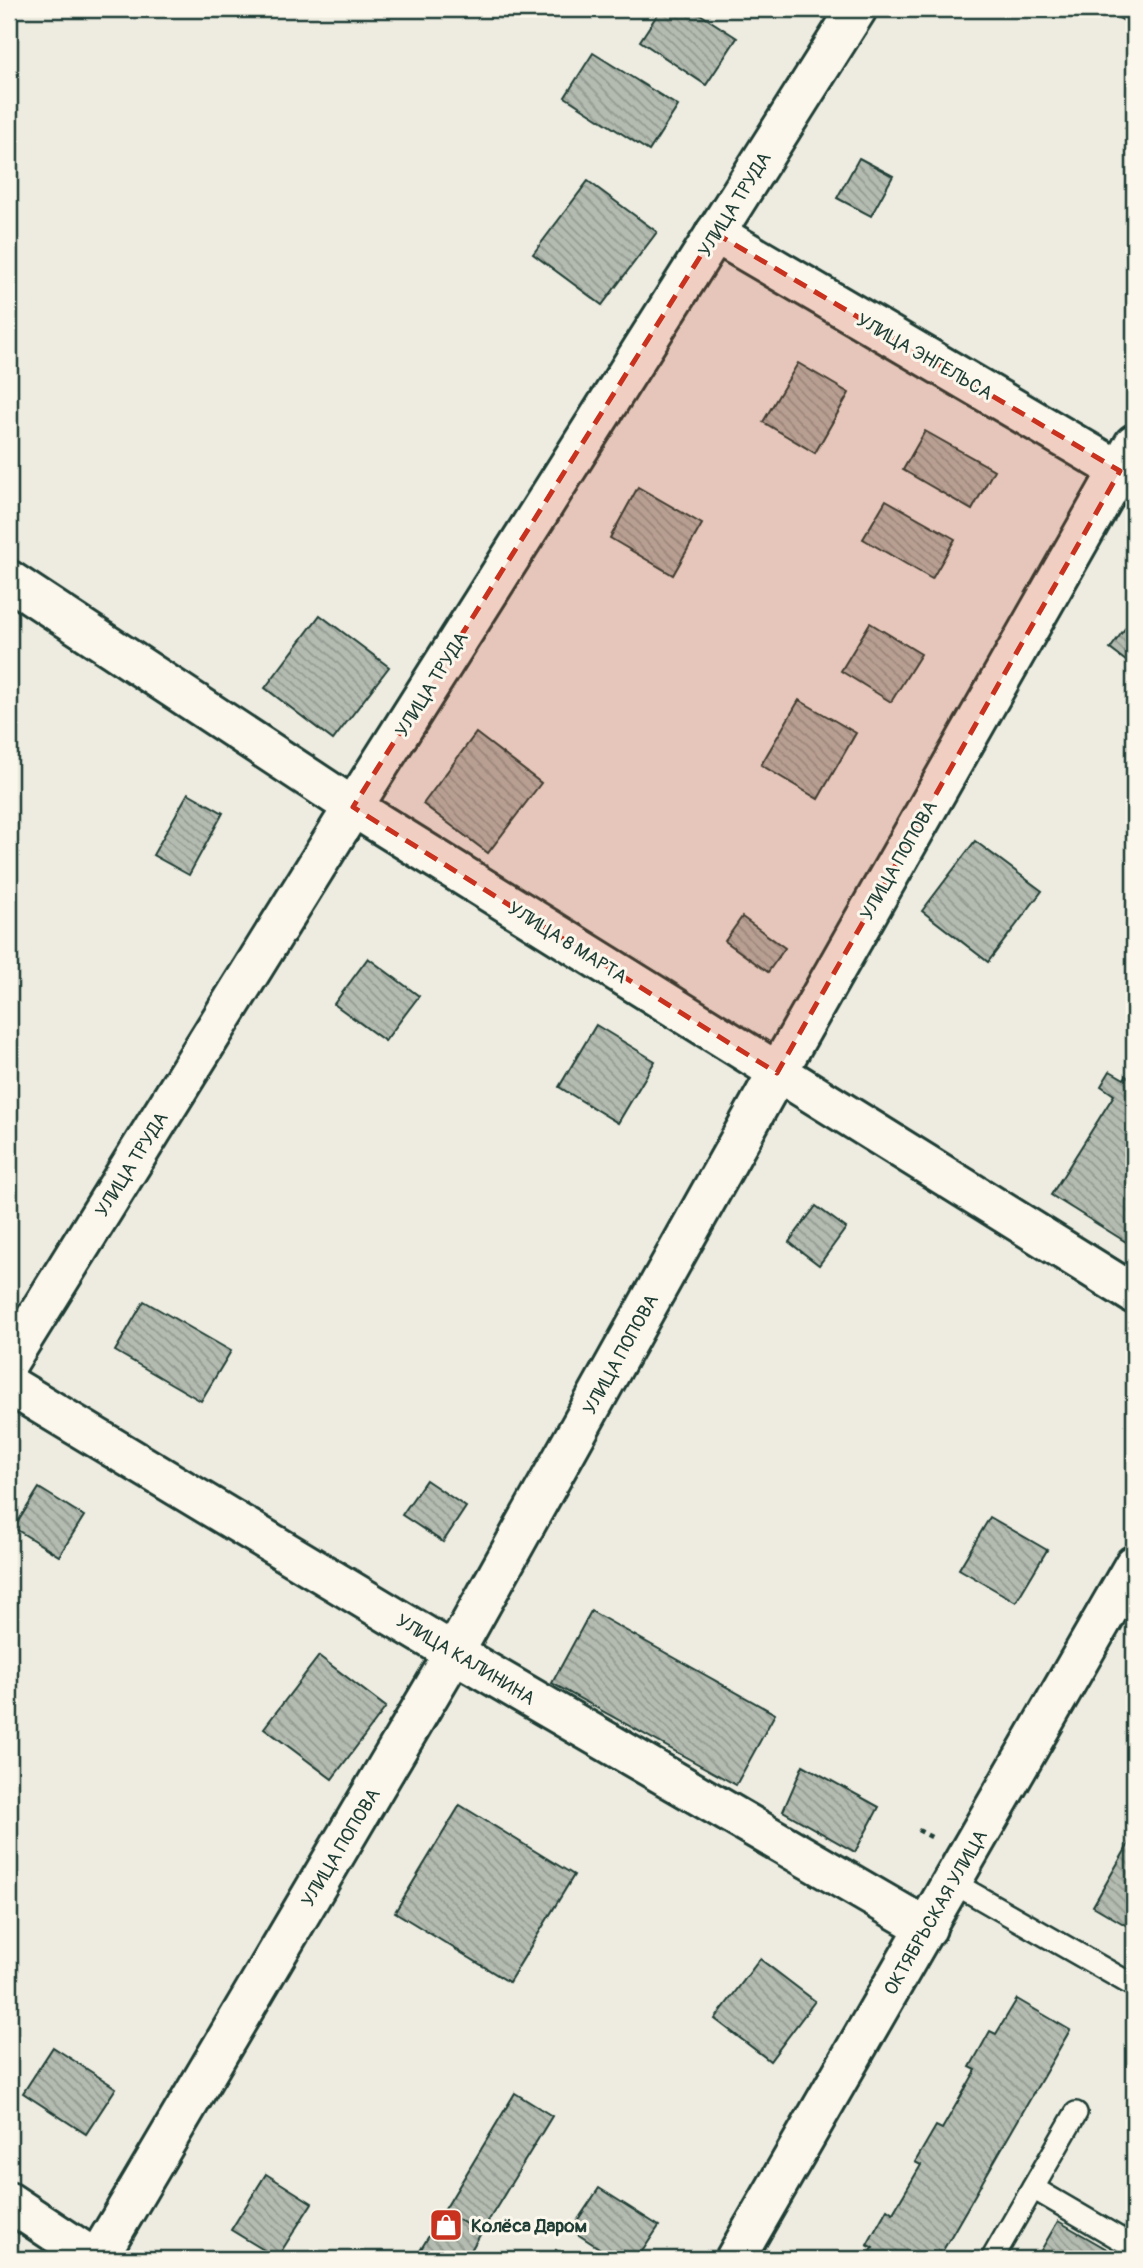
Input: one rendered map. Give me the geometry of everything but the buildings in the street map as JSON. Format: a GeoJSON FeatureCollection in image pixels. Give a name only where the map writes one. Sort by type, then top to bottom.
{"type":"FeatureCollection","features":[{"type":"Feature","properties":{"kind":"street","name":"УЛИЦА ТРУДА"},"geometry":{"type":"LineString","coordinates":[[9,1361],[353,807],[857,9]]}},
{"type":"Feature","properties":{"kind":"street","name":"УЛИЦА ЭНГЕЛЬСА"},"geometry":{"type":"LineString","coordinates":[[715,233],[1129,465]]}},
{"type":"Feature","properties":{"kind":"street","name":"УЛИЦА ПОПОВА"},"geometry":{"type":"LineString","coordinates":[[96,2259],[454,1653],[777,1073],[1129,465]]}},
{"type":"Feature","properties":{"kind":"street","name":"УЛИЦА 8 МАРТА"},"geometry":{"type":"LineString","coordinates":[[9,580],[353,807],[1134,1294]]}},
{"type":"Feature","properties":{"kind":"street","name":"УЛИЦА КАЛИНИНА"},"geometry":{"type":"LineString","coordinates":[[9,1384],[454,1653],[927,1928]]}},
{"type":"Feature","properties":{"kind":"street","name":"ОКТЯБРЬСКАЯ УЛИЦА"},"geometry":{"type":"LineString","coordinates":[[735,2259],[952,1882],[1130,1584]]}},
{"type":"Feature","properties":{"kind":"street"},"geometry":{"type":"LineString","coordinates":[[9,2203],[96,2259]]}},
{"type":"Feature","properties":{"kind":"lane"},"geometry":{"type":"LineString","coordinates":[[952,1882],[1134,1986]]}},
{"type":"Feature","properties":{"kind":"lane"},"geometry":{"type":"LineString","coordinates":[[992,2259],[1076,2113]]}},
{"type":"Feature","properties":{"kind":"lane"},"geometry":{"type":"LineString","coordinates":[[1033,2188],[1134,2246]]}},
{"type":"Feature","properties":{"kind":"highlighted area"},"geometry":{"type":"Polygon","coordinates":[[[715,233],[1120,471],[777,1073],[353,807],[715,233]]]}},
{"type":"Feature","properties":{"kind":"place","name":"Колёса Даром"},"geometry":{"type":"Point","coordinates":[446,2225]}}]}
